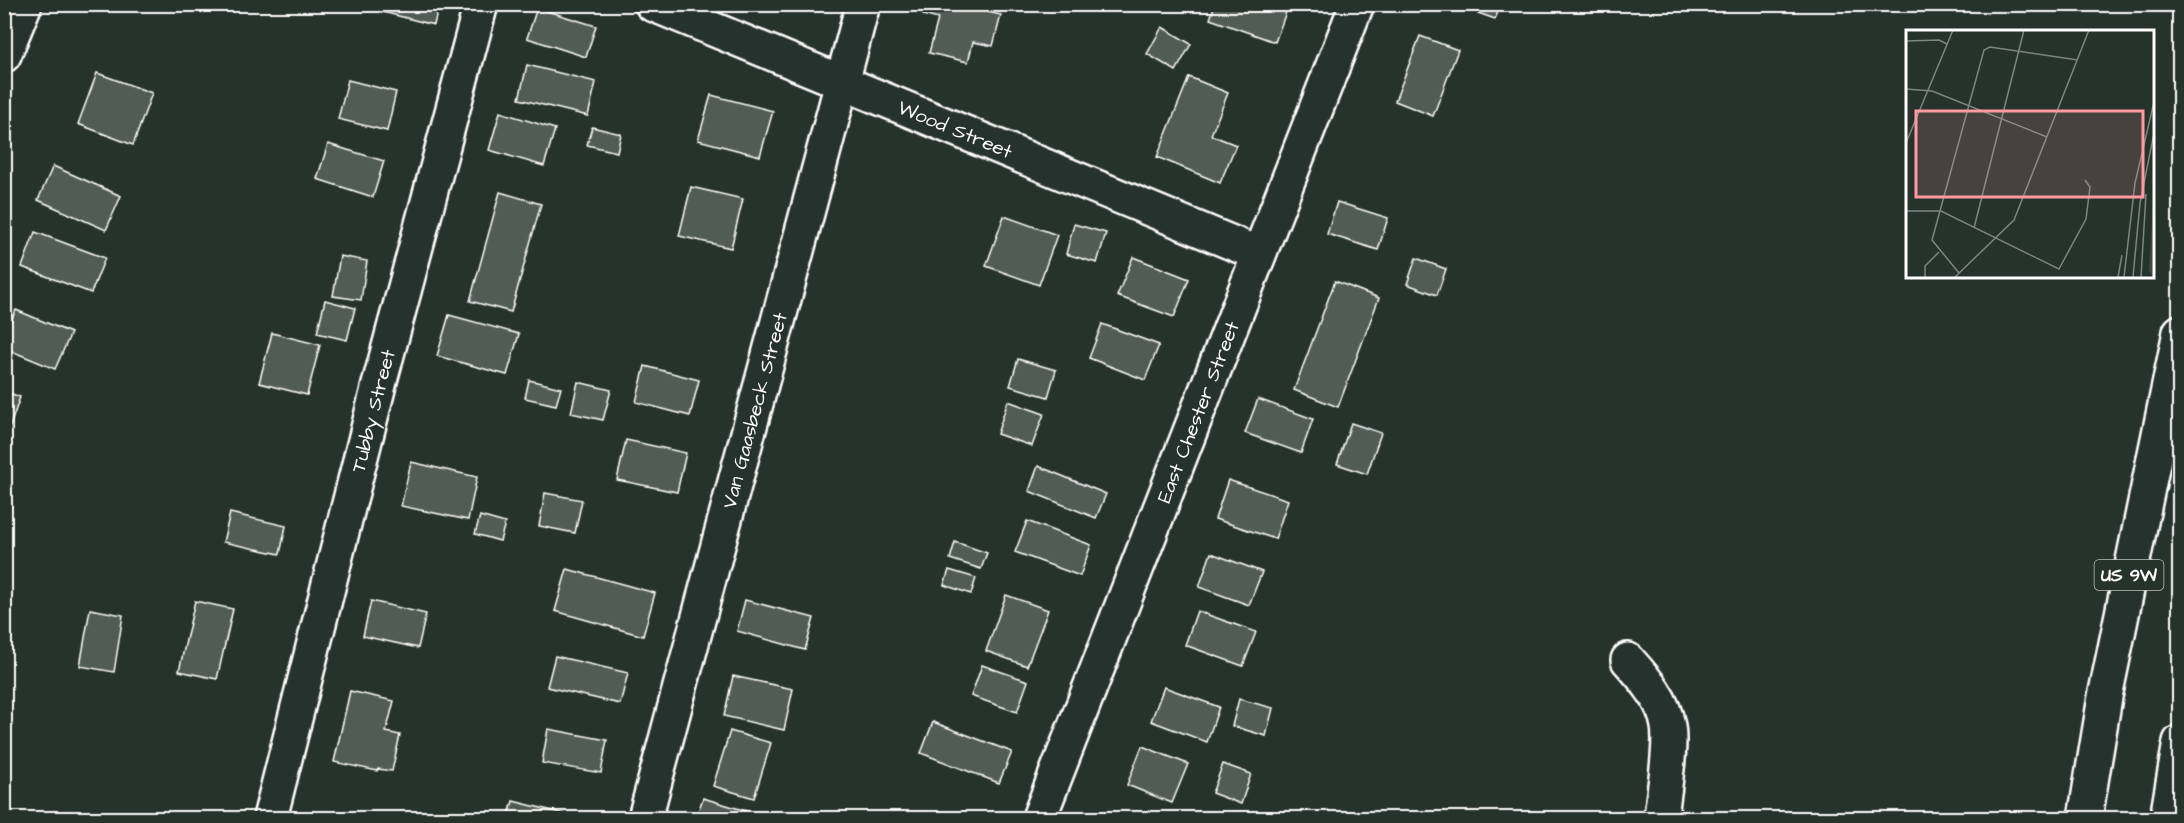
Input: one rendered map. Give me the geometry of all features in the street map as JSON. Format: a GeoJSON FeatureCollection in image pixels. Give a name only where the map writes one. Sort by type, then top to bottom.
{"type":"FeatureCollection","features":[{"type":"Feature","properties":{"kind":"street"},"geometry":{"type":"LineString","coordinates":[[4,55],[25,4]]}},
{"type":"Feature","properties":{"kind":"street","name":"Tubby Street"},"geometry":{"type":"LineString","coordinates":[[270,819],[381,376],[481,4]]}},
{"type":"Feature","properties":{"kind":"street","name":"Wood Street"},"geometry":{"type":"LineString","coordinates":[[652,4],[1259,254]]}},
{"type":"Feature","properties":{"kind":"street","name":"Van Gaasbeck Street"},"geometry":{"type":"LineString","coordinates":[[645,819],[863,4]]}},
{"type":"Feature","properties":{"kind":"street","name":"East Chester Street"},"geometry":{"type":"LineString","coordinates":[[1039,819],[1357,4]]}},
{"type":"Feature","properties":{"kind":"street","name":"US 9W"},"geometry":{"type":"LineString","coordinates":[[2085,819],[2105,697],[2180,332]]}},
{"type":"Feature","properties":{"kind":"street"},"geometry":{"type":"LineString","coordinates":[[1628,660],[1649,683],[1664,711],[1669,727],[1661,819]]}},
{"type":"Feature","properties":{"kind":"street"},"geometry":{"type":"LineString","coordinates":[[2168,819],[2180,742]]}},
{"type":"Feature","properties":{"kind":"building"},"geometry":{"type":"Polygon","coordinates":[[[377,4],[439,4],[434,25],[375,10],[377,4]]]}},
{"type":"Feature","properties":{"kind":"building"},"geometry":{"type":"Polygon","coordinates":[[[926,4],[984,4],[983,11],[1001,15],[993,46],[973,42],[968,62],[929,53],[938,19],[923,15],[926,4]]]}},
{"type":"Feature","properties":{"kind":"building"},"geometry":{"type":"Polygon","coordinates":[[[1215,4],[1289,4],[1275,42],[1210,19],[1215,4]]]}},
{"type":"Feature","properties":{"kind":"building"},"geometry":{"type":"Polygon","coordinates":[[[1453,4],[1501,4],[1495,19],[1453,4]]]}},
{"type":"Feature","properties":{"kind":"building"},"geometry":{"type":"Polygon","coordinates":[[[537,8],[596,26],[586,57],[527,38],[537,8]]]}},
{"type":"Feature","properties":{"kind":"building"},"geometry":{"type":"Polygon","coordinates":[[[1162,27],[1191,44],[1176,71],[1147,54],[1162,27]]]}},
{"type":"Feature","properties":{"kind":"building"},"geometry":{"type":"Polygon","coordinates":[[[1420,36],[1458,50],[1433,116],[1395,101],[1420,36]]]}},
{"type":"Feature","properties":{"kind":"building"},"geometry":{"type":"Polygon","coordinates":[[[527,65],[596,82],[588,116],[519,99],[527,65]]]}},
{"type":"Feature","properties":{"kind":"building"},"geometry":{"type":"Polygon","coordinates":[[[97,73],[152,93],[133,145],[78,124],[97,73]]]}},
{"type":"Feature","properties":{"kind":"building"},"geometry":{"type":"Polygon","coordinates":[[[1189,77],[1228,93],[1211,135],[1236,145],[1220,183],[1157,157],[1189,77]]]}},
{"type":"Feature","properties":{"kind":"building"},"geometry":{"type":"Polygon","coordinates":[[[348,80],[396,92],[387,131],[338,119],[348,80]]]}},
{"type":"Feature","properties":{"kind":"building"},"geometry":{"type":"Polygon","coordinates":[[[711,95],[773,111],[760,156],[698,140],[711,95]]]}},
{"type":"Feature","properties":{"kind":"building"},"geometry":{"type":"Polygon","coordinates":[[[500,112],[555,129],[544,166],[489,150],[500,112]]]}},
{"type":"Feature","properties":{"kind":"building"},"geometry":{"type":"Polygon","coordinates":[[[592,127],[621,134],[617,152],[587,145],[592,127]]]}},
{"type":"Feature","properties":{"kind":"building"},"geometry":{"type":"Polygon","coordinates":[[[328,144],[384,161],[373,197],[317,179],[328,144]]]}},
{"type":"Feature","properties":{"kind":"building"},"geometry":{"type":"Polygon","coordinates":[[[53,166],[121,196],[106,230],[38,200],[53,166]]]}},
{"type":"Feature","properties":{"kind":"building"},"geometry":{"type":"Polygon","coordinates":[[[691,187],[743,199],[731,248],[679,236],[691,187]]]}},
{"type":"Feature","properties":{"kind":"building"},"geometry":{"type":"Polygon","coordinates":[[[500,192],[541,204],[511,312],[470,301],[500,192]]]}},
{"type":"Feature","properties":{"kind":"building"},"geometry":{"type":"Polygon","coordinates":[[[1337,202],[1388,218],[1378,250],[1327,234],[1337,202]]]}},
{"type":"Feature","properties":{"kind":"building"},"geometry":{"type":"Polygon","coordinates":[[[1004,216],[1057,235],[1039,285],[986,266],[1004,216]]]}},
{"type":"Feature","properties":{"kind":"building"},"geometry":{"type":"Polygon","coordinates":[[[1074,224],[1106,233],[1097,263],[1066,254],[1074,224]]]}},
{"type":"Feature","properties":{"kind":"building"},"geometry":{"type":"Polygon","coordinates":[[[35,232],[105,258],[91,293],[22,267],[35,232]]]}},
{"type":"Feature","properties":{"kind":"building"},"geometry":{"type":"Polygon","coordinates":[[[340,256],[367,261],[361,300],[333,296],[340,256]]]}},
{"type":"Feature","properties":{"kind":"building"},"geometry":{"type":"Polygon","coordinates":[[[1133,257],[1189,279],[1174,317],[1117,296],[1133,257]]]}},
{"type":"Feature","properties":{"kind":"building"},"geometry":{"type":"Polygon","coordinates":[[[1416,258],[1446,269],[1437,295],[1407,284],[1416,258]]]}},
{"type":"Feature","properties":{"kind":"building"},"geometry":{"type":"Polygon","coordinates":[[[1335,281],[1379,298],[1338,407],[1294,390],[1335,281]]]}},
{"type":"Feature","properties":{"kind":"building"},"geometry":{"type":"Polygon","coordinates":[[[325,300],[355,308],[347,340],[317,333],[325,300]]]}},
{"type":"Feature","properties":{"kind":"building"},"geometry":{"type":"Polygon","coordinates":[[[16,310],[71,333],[55,369],[4,348],[4,336],[16,310]]]}},
{"type":"Feature","properties":{"kind":"building"},"geometry":{"type":"Polygon","coordinates":[[[449,315],[519,334],[507,375],[437,356],[449,315]]]}},
{"type":"Feature","properties":{"kind":"building"},"geometry":{"type":"Polygon","coordinates":[[[1102,324],[1159,345],[1145,380],[1089,358],[1102,324]]]}},
{"type":"Feature","properties":{"kind":"building"},"geometry":{"type":"Polygon","coordinates":[[[272,333],[320,345],[307,395],[259,383],[272,333]]]}},
{"type":"Feature","properties":{"kind":"building"},"geometry":{"type":"Polygon","coordinates":[[[1018,359],[1056,370],[1048,397],[1010,386],[1018,359]]]}},
{"type":"Feature","properties":{"kind":"building"},"geometry":{"type":"Polygon","coordinates":[[[645,366],[699,380],[690,416],[636,402],[645,366]]]}},
{"type":"Feature","properties":{"kind":"building"},"geometry":{"type":"Polygon","coordinates":[[[529,380],[561,388],[556,405],[525,398],[529,380]]]}},
{"type":"Feature","properties":{"kind":"building"},"geometry":{"type":"Polygon","coordinates":[[[578,382],[611,390],[603,420],[571,413],[578,382]]]}},
{"type":"Feature","properties":{"kind":"building"},"geometry":{"type":"Polygon","coordinates":[[[4,391],[20,397],[5,441],[4,440],[4,391]]]}},
{"type":"Feature","properties":{"kind":"building"},"geometry":{"type":"Polygon","coordinates":[[[1258,399],[1313,419],[1301,453],[1245,433],[1258,399]]]}},
{"type":"Feature","properties":{"kind":"building"},"geometry":{"type":"Polygon","coordinates":[[[1008,401],[1044,414],[1032,446],[997,434],[1008,401]]]}},
{"type":"Feature","properties":{"kind":"building"},"geometry":{"type":"Polygon","coordinates":[[[1351,423],[1381,433],[1367,474],[1337,464],[1351,423]]]}},
{"type":"Feature","properties":{"kind":"building"},"geometry":{"type":"Polygon","coordinates":[[[626,440],[686,453],[677,492],[617,480],[626,440]]]}},
{"type":"Feature","properties":{"kind":"building"},"geometry":{"type":"Polygon","coordinates":[[[411,462],[477,477],[468,520],[401,506],[411,462]]]}},
{"type":"Feature","properties":{"kind":"building"},"geometry":{"type":"Polygon","coordinates":[[[1038,466],[1106,494],[1096,518],[1029,491],[1038,466]]]}},
{"type":"Feature","properties":{"kind":"building"},"geometry":{"type":"Polygon","coordinates":[[[1228,480],[1288,500],[1275,539],[1215,519],[1228,480]]]}},
{"type":"Feature","properties":{"kind":"building"},"geometry":{"type":"Polygon","coordinates":[[[545,493],[582,500],[575,533],[539,526],[545,493]]]}},
{"type":"Feature","properties":{"kind":"building"},"geometry":{"type":"Polygon","coordinates":[[[4,503],[11,503],[5,546],[4,546],[4,503]]]}},
{"type":"Feature","properties":{"kind":"building"},"geometry":{"type":"Polygon","coordinates":[[[230,513],[286,526],[280,554],[223,542],[230,513]]]}},
{"type":"Feature","properties":{"kind":"building"},"geometry":{"type":"Polygon","coordinates":[[[480,516],[505,523],[500,541],[475,534],[480,516]]]}},
{"type":"Feature","properties":{"kind":"building"},"geometry":{"type":"Polygon","coordinates":[[[1027,521],[1091,545],[1080,576],[1015,552],[1027,521]]]}},
{"type":"Feature","properties":{"kind":"building"},"geometry":{"type":"Polygon","coordinates":[[[955,542],[987,553],[981,569],[950,559],[955,542]]]}},
{"type":"Feature","properties":{"kind":"building"},"geometry":{"type":"Polygon","coordinates":[[[1211,553],[1262,572],[1249,605],[1199,587],[1211,553]]]}},
{"type":"Feature","properties":{"kind":"building"},"geometry":{"type":"Polygon","coordinates":[[[567,569],[655,593],[643,636],[555,611],[567,569]]]}},
{"type":"Feature","properties":{"kind":"building"},"geometry":{"type":"Polygon","coordinates":[[[949,570],[976,578],[971,594],[944,585],[949,570]]]}},
{"type":"Feature","properties":{"kind":"building"},"geometry":{"type":"Polygon","coordinates":[[[1006,595],[1048,610],[1027,666],[986,651],[1006,595]]]}},
{"type":"Feature","properties":{"kind":"building"},"geometry":{"type":"Polygon","coordinates":[[[745,600],[814,618],[805,650],[737,631],[745,600]]]}},
{"type":"Feature","properties":{"kind":"building"},"geometry":{"type":"Polygon","coordinates":[[[195,601],[233,609],[217,679],[179,671],[195,601]]]}},
{"type":"Feature","properties":{"kind":"building"},"geometry":{"type":"Polygon","coordinates":[[[371,601],[426,614],[418,648],[363,636],[371,601]]]}},
{"type":"Feature","properties":{"kind":"building"},"geometry":{"type":"Polygon","coordinates":[[[90,609],[123,615],[114,672],[80,666],[90,609]]]}},
{"type":"Feature","properties":{"kind":"building"},"geometry":{"type":"Polygon","coordinates":[[[1197,611],[1256,632],[1243,666],[1185,645],[1197,611]]]}},
{"type":"Feature","properties":{"kind":"building"},"geometry":{"type":"Polygon","coordinates":[[[555,656],[628,673],[620,704],[547,687],[555,656]]]}},
{"type":"Feature","properties":{"kind":"building"},"geometry":{"type":"Polygon","coordinates":[[[982,665],[1028,681],[1017,712],[971,696],[982,665]]]}},
{"type":"Feature","properties":{"kind":"building"},"geometry":{"type":"Polygon","coordinates":[[[733,676],[793,689],[784,730],[724,716],[733,676]]]}},
{"type":"Feature","properties":{"kind":"building"},"geometry":{"type":"Polygon","coordinates":[[[1164,687],[1219,707],[1207,742],[1151,721],[1164,687]]]}},
{"type":"Feature","properties":{"kind":"building"},"geometry":{"type":"Polygon","coordinates":[[[350,691],[394,701],[386,732],[400,735],[392,771],[378,769],[377,771],[334,762],[350,691]]]}},
{"type":"Feature","properties":{"kind":"building"},"geometry":{"type":"Polygon","coordinates":[[[1239,699],[1273,708],[1266,736],[1232,726],[1239,699]]]}},
{"type":"Feature","properties":{"kind":"building"},"geometry":{"type":"Polygon","coordinates":[[[933,722],[1012,752],[999,783],[921,753],[933,722]]]}},
{"type":"Feature","properties":{"kind":"building"},"geometry":{"type":"Polygon","coordinates":[[[548,729],[607,740],[601,773],[542,763],[548,729]]]}},
{"type":"Feature","properties":{"kind":"building"},"geometry":{"type":"Polygon","coordinates":[[[730,731],[771,743],[754,798],[713,786],[730,731]]]}},
{"type":"Feature","properties":{"kind":"building"},"geometry":{"type":"Polygon","coordinates":[[[1142,746],[1188,764],[1172,803],[1127,785],[1142,746]]]}},
{"type":"Feature","properties":{"kind":"building"},"geometry":{"type":"Polygon","coordinates":[[[1223,764],[1251,774],[1241,804],[1212,793],[1223,764]]]}},
{"type":"Feature","properties":{"kind":"building"},"geometry":{"type":"Polygon","coordinates":[[[703,798],[770,818],[696,818],[703,798]]]}},
{"type":"Feature","properties":{"kind":"building"},"geometry":{"type":"Polygon","coordinates":[[[513,801],[581,818],[508,818],[513,801]]]}},
{"type":"Feature","properties":{"kind":"building"},"geometry":{"type":"Polygon","coordinates":[[[143,812],[162,818],[141,818],[143,812]]]}}]}
